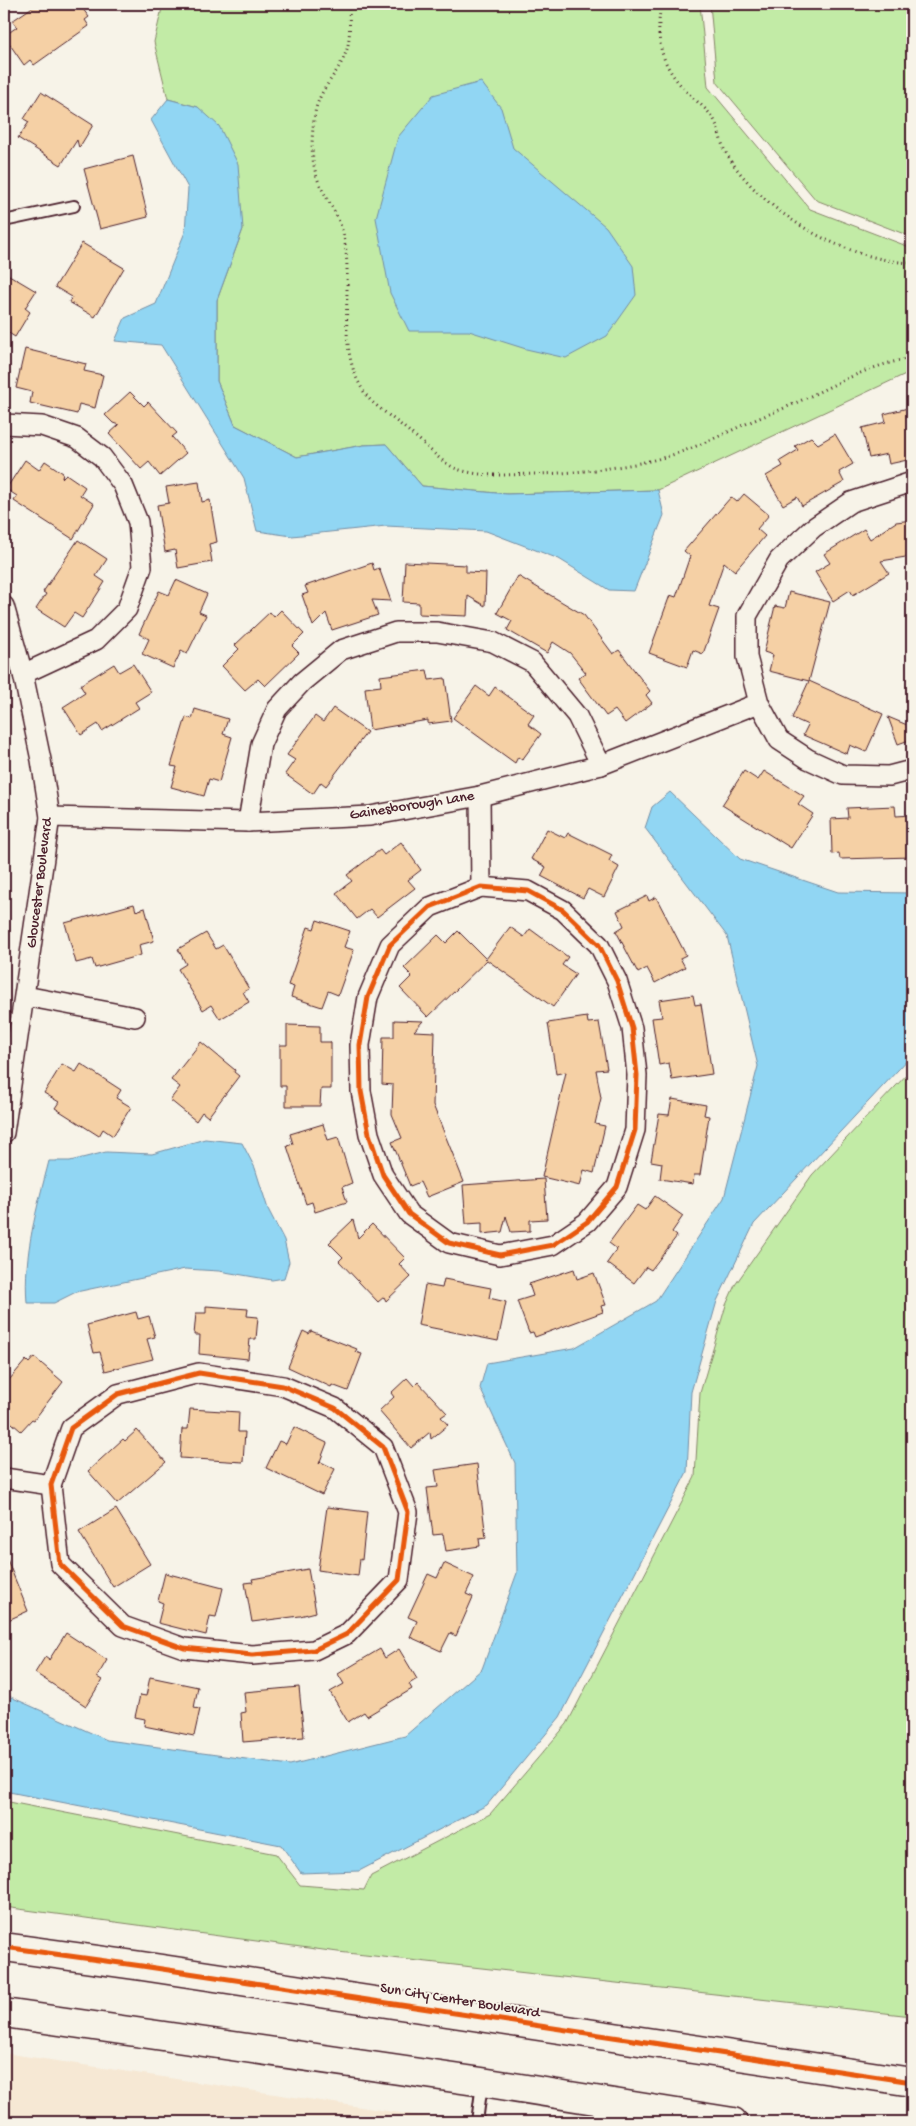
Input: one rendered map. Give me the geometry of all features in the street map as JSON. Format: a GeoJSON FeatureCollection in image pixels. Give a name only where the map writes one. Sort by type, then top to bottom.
{"type":"FeatureCollection","features":[{"type":"Feature","properties":{"kind":"main road","name":"Sun City Center Boulevard"},"geometry":{"type":"LineString","coordinates":[[4,1947],[142,1966],[912,2082]]}},
{"type":"Feature","properties":{"kind":"main road"},"geometry":{"type":"LineString","coordinates":[[4,2013],[482,2082],[733,2122]]}},
{"type":"Feature","properties":{"kind":"street"},"geometry":{"type":"LineString","coordinates":[[4,424],[42,426],[77,438],[102,457],[123,485],[138,522],[142,567],[127,609],[96,640],[22,674]]}},
{"type":"Feature","properties":{"kind":"street"},"geometry":{"type":"LineString","coordinates":[[912,482],[851,502],[813,528],[779,560],[747,616],[746,657],[758,704],[779,740],[808,759],[843,775],[889,776],[912,770]]}},
{"type":"Feature","properties":{"kind":"street","name":"Gloucester Boulevard"},"geometry":{"type":"LineString","coordinates":[[4,606],[22,674],[41,760],[50,817],[4,1133]]}},
{"type":"Feature","properties":{"kind":"street"},"geometry":{"type":"LineString","coordinates":[[248,822],[261,744],[277,709],[302,682],[341,650],[396,632],[437,632],[493,642],[532,662],[577,716],[601,764]]}},
{"type":"Feature","properties":{"kind":"street","name":"Gainesborough Lane"},"geometry":{"type":"LineString","coordinates":[[50,817],[248,822],[370,816],[480,796],[601,764],[758,704]]}},
{"type":"Feature","properties":{"kind":"street"},"geometry":{"type":"LineString","coordinates":[[480,796],[481,887]]}},
{"type":"Feature","properties":{"kind":"street"},"geometry":{"type":"LineString","coordinates":[[481,887],[528,890],[563,910],[599,944],[617,981],[632,1028],[638,1076],[635,1130],[617,1187],[587,1222],[553,1244],[500,1255],[448,1243],[409,1214],[383,1175],[369,1134],[361,1091],[360,1045],[368,997],[390,945],[430,907],[481,887]]}},
{"type":"Feature","properties":{"kind":"street"},"geometry":{"type":"LineString","coordinates":[[25,996],[135,1017]]}},
{"type":"Feature","properties":{"kind":"street"},"geometry":{"type":"LineString","coordinates":[[199,1373],[283,1386],[335,1408],[383,1447],[408,1512],[399,1580],[347,1634],[314,1650],[252,1655],[184,1648],[124,1626],[60,1564],[51,1485],[71,1428],[118,1394],[199,1373]]}},
{"type":"Feature","properties":{"kind":"street"},"geometry":{"type":"LineString","coordinates":[[4,1478],[51,1485]]}},
{"type":"Feature","properties":{"kind":"lane"},"geometry":{"type":"LineString","coordinates":[[4,221],[74,206]]}},
{"type":"Feature","properties":{"kind":"lane"},"geometry":{"type":"LineString","coordinates":[[477,2122],[482,2082]]}},
{"type":"Feature","properties":{"kind":"path"},"geometry":{"type":"LineString","coordinates":[[349,4],[347,49],[319,96],[312,142],[313,162],[320,184],[338,214],[345,242],[348,359],[361,390],[371,401],[416,437],[443,462],[460,470],[485,475],[594,470],[659,459],[678,453],[772,413],[853,374],[883,363],[912,358]]}},
{"type":"Feature","properties":{"kind":"path"},"geometry":{"type":"LineString","coordinates":[[661,4],[661,48],[664,64],[686,91],[713,118],[721,144],[742,175],[785,216],[803,227],[849,250],[888,262],[912,263]]}},
{"type":"Feature","properties":{"kind":"shaded area"},"geometry":{"type":"Polygon","coordinates":[[[4,2053],[460,2122],[4,2122],[4,2053]]]}},
{"type":"Feature","properties":{"kind":"green space"},"geometry":{"type":"Polygon","coordinates":[[[163,4],[700,4],[708,87],[810,209],[912,248],[912,371],[658,490],[507,494],[422,486],[386,444],[364,445],[297,457],[235,425],[217,381],[217,300],[243,229],[198,107],[168,99],[154,42],[163,4]]]}},
{"type":"Feature","properties":{"kind":"green space"},"geometry":{"type":"Polygon","coordinates":[[[710,4],[912,4],[912,237],[816,200],[717,82],[710,4]]]}},
{"type":"Feature","properties":{"kind":"green space"},"geometry":{"type":"Polygon","coordinates":[[[912,1069],[912,2016],[338,1952],[4,1907],[4,1801],[276,1854],[300,1885],[364,1890],[371,1876],[490,1814],[567,1724],[695,1477],[700,1393],[726,1305],[735,1285],[812,1175],[912,1069]]]}},
{"type":"Feature","properties":{"kind":"water"},"geometry":{"type":"Polygon","coordinates":[[[481,82],[501,108],[513,148],[606,227],[633,266],[636,295],[607,336],[566,358],[526,349],[469,331],[409,331],[390,293],[376,218],[398,137],[433,95],[481,82]]]}},
{"type":"Feature","properties":{"kind":"water"},"geometry":{"type":"Polygon","coordinates":[[[168,99],[198,107],[219,126],[238,164],[243,229],[217,300],[217,381],[235,425],[297,457],[364,445],[386,444],[422,486],[507,494],[658,490],[664,515],[634,591],[609,590],[559,559],[486,531],[386,526],[292,536],[257,531],[244,478],[161,345],[115,341],[125,318],[156,304],[185,232],[188,188],[151,120],[168,99]]]}},
{"type":"Feature","properties":{"kind":"water"},"geometry":{"type":"Polygon","coordinates":[[[670,792],[740,859],[838,892],[912,893],[912,1055],[754,1224],[717,1301],[691,1392],[687,1472],[560,1717],[487,1805],[359,1871],[301,1873],[281,1845],[4,1791],[4,1694],[107,1740],[290,1765],[405,1736],[482,1669],[517,1573],[515,1463],[480,1388],[487,1363],[574,1348],[656,1301],[724,1198],[758,1066],[727,936],[645,828],[652,807],[670,792]]]}},
{"type":"Feature","properties":{"kind":"water"},"geometry":{"type":"Polygon","coordinates":[[[205,1139],[242,1143],[255,1168],[268,1209],[284,1240],[289,1262],[284,1278],[272,1280],[219,1271],[185,1269],[76,1292],[54,1303],[27,1303],[26,1285],[29,1249],[49,1161],[70,1161],[106,1152],[152,1154],[205,1139]]]}},
{"type":"Feature","properties":{"kind":"building"},"geometry":{"type":"Polygon","coordinates":[[[37,4],[79,4],[89,17],[85,20],[89,26],[34,65],[30,60],[24,65],[4,36],[17,27],[12,21],[37,4]]]}},
{"type":"Feature","properties":{"kind":"building"},"geometry":{"type":"Polygon","coordinates":[[[41,92],[93,125],[79,148],[77,140],[61,165],[18,138],[29,122],[24,119],[41,92]]]}},
{"type":"Feature","properties":{"kind":"building"},"geometry":{"type":"Polygon","coordinates":[[[133,156],[148,217],[100,229],[84,169],[133,156]]]}},
{"type":"Feature","properties":{"kind":"building"},"geometry":{"type":"Polygon","coordinates":[[[82,243],[124,268],[95,317],[69,302],[72,297],[55,287],[82,243]]]}},
{"type":"Feature","properties":{"kind":"building"},"geometry":{"type":"Polygon","coordinates":[[[4,272],[36,291],[25,308],[30,312],[15,337],[4,330],[4,272]]]}},
{"type":"Feature","properties":{"kind":"building"},"geometry":{"type":"Polygon","coordinates":[[[25,349],[86,364],[84,371],[103,375],[95,408],[79,404],[77,414],[30,403],[32,392],[16,388],[25,349]]]}},
{"type":"Feature","properties":{"kind":"building"},"geometry":{"type":"Polygon","coordinates":[[[130,392],[144,406],[148,402],[177,433],[172,437],[186,453],[160,476],[149,462],[141,469],[109,434],[119,425],[113,423],[105,415],[130,392]]]}},
{"type":"Feature","properties":{"kind":"building"},"geometry":{"type":"Polygon","coordinates":[[[912,407],[912,459],[889,464],[887,454],[869,458],[862,428],[886,422],[884,414],[912,407]]]}},
{"type":"Feature","properties":{"kind":"building"},"geometry":{"type":"Polygon","coordinates":[[[835,434],[853,464],[839,472],[844,482],[802,506],[797,497],[783,505],[766,476],[783,466],[780,461],[798,450],[795,446],[811,437],[818,444],[835,434]]]}},
{"type":"Feature","properties":{"kind":"building"},"geometry":{"type":"Polygon","coordinates":[[[25,460],[39,470],[45,461],[63,473],[62,478],[66,474],[85,487],[80,495],[94,504],[73,539],[14,501],[17,496],[6,489],[25,460]]]}},
{"type":"Feature","properties":{"kind":"building"},"geometry":{"type":"Polygon","coordinates":[[[199,482],[202,502],[210,500],[217,542],[209,544],[212,562],[178,568],[175,550],[165,552],[157,505],[169,503],[166,487],[199,482]]]}},
{"type":"Feature","properties":{"kind":"building"},"geometry":{"type":"Polygon","coordinates":[[[744,494],[769,515],[757,529],[765,536],[735,571],[724,562],[709,606],[719,609],[703,654],[693,650],[687,667],[649,653],[670,595],[676,597],[690,556],[684,551],[731,497],[737,502],[744,494]]]}},
{"type":"Feature","properties":{"kind":"building"},"geometry":{"type":"Polygon","coordinates":[[[912,520],[912,556],[881,561],[889,573],[853,595],[850,590],[833,601],[815,572],[830,563],[824,554],[864,529],[870,539],[896,522],[912,520]]]}},
{"type":"Feature","properties":{"kind":"building"},"geometry":{"type":"Polygon","coordinates":[[[78,540],[107,559],[96,576],[105,582],[82,618],[74,613],[64,627],[36,609],[46,594],[43,592],[78,540]]]}},
{"type":"Feature","properties":{"kind":"building"},"geometry":{"type":"Polygon","coordinates":[[[405,562],[466,565],[466,572],[486,573],[485,606],[468,596],[467,616],[419,614],[419,603],[403,602],[405,562]]]}},
{"type":"Feature","properties":{"kind":"building"},"geometry":{"type":"Polygon","coordinates":[[[372,563],[374,570],[379,568],[391,601],[372,600],[378,615],[332,630],[326,613],[313,626],[302,595],[308,593],[305,586],[372,563]]]}},
{"type":"Feature","properties":{"kind":"building"},"geometry":{"type":"Polygon","coordinates":[[[518,576],[584,615],[613,654],[619,650],[650,691],[646,695],[652,703],[625,723],[615,710],[606,716],[578,678],[586,673],[570,653],[553,642],[547,653],[507,630],[512,621],[497,613],[518,576]]]}},
{"type":"Feature","properties":{"kind":"building"},"geometry":{"type":"Polygon","coordinates":[[[176,580],[207,594],[199,612],[206,615],[187,654],[181,651],[173,668],[142,654],[149,639],[139,634],[159,591],[169,595],[176,580]]]}},
{"type":"Feature","properties":{"kind":"building"},"geometry":{"type":"Polygon","coordinates":[[[789,592],[830,602],[809,681],[769,671],[773,655],[764,652],[775,606],[785,608],[789,592]]]}},
{"type":"Feature","properties":{"kind":"building"},"geometry":{"type":"Polygon","coordinates":[[[281,610],[304,634],[292,646],[299,653],[265,686],[258,679],[245,690],[222,666],[239,649],[235,645],[270,612],[274,617],[281,610]]]}},
{"type":"Feature","properties":{"kind":"building"},"geometry":{"type":"Polygon","coordinates":[[[114,664],[119,672],[133,664],[151,692],[135,702],[139,708],[102,731],[98,724],[81,735],[63,707],[85,693],[80,685],[114,664]]]}},
{"type":"Feature","properties":{"kind":"building"},"geometry":{"type":"Polygon","coordinates":[[[427,670],[429,680],[445,678],[451,721],[428,724],[428,720],[370,730],[365,688],[381,686],[380,676],[427,670]]]}},
{"type":"Feature","properties":{"kind":"building"},"geometry":{"type":"Polygon","coordinates":[[[809,681],[883,714],[866,752],[850,745],[847,754],[803,735],[808,725],[792,718],[809,681]]]}},
{"type":"Feature","properties":{"kind":"building"},"geometry":{"type":"Polygon","coordinates":[[[476,686],[489,696],[495,687],[534,715],[528,724],[541,734],[522,760],[518,757],[515,763],[453,718],[476,686]]]}},
{"type":"Feature","properties":{"kind":"building"},"geometry":{"type":"Polygon","coordinates":[[[333,708],[367,732],[326,786],[321,782],[313,794],[285,774],[295,760],[287,755],[315,716],[323,722],[333,708]]]}},
{"type":"Feature","properties":{"kind":"building"},"geometry":{"type":"Polygon","coordinates":[[[195,709],[228,719],[223,734],[232,737],[219,782],[209,779],[204,796],[171,787],[177,767],[171,766],[186,717],[192,719],[195,709]]]}},
{"type":"Feature","properties":{"kind":"building"},"geometry":{"type":"Polygon","coordinates":[[[888,717],[912,727],[912,739],[898,744],[888,717]]]}},
{"type":"Feature","properties":{"kind":"building"},"geometry":{"type":"Polygon","coordinates":[[[744,771],[758,780],[764,771],[804,796],[798,804],[813,814],[791,848],[722,805],[744,771]]]}},
{"type":"Feature","properties":{"kind":"building"},"geometry":{"type":"Polygon","coordinates":[[[895,806],[896,816],[912,815],[912,857],[840,859],[839,853],[832,854],[831,819],[848,818],[847,808],[895,806]]]}},
{"type":"Feature","properties":{"kind":"building"},"geometry":{"type":"Polygon","coordinates":[[[547,829],[565,838],[568,833],[612,855],[609,861],[619,867],[604,897],[588,889],[583,898],[541,876],[546,867],[531,859],[547,829]]]}},
{"type":"Feature","properties":{"kind":"building"},"geometry":{"type":"Polygon","coordinates":[[[401,842],[421,870],[408,880],[415,888],[377,917],[370,909],[357,919],[336,893],[352,881],[347,875],[380,850],[384,855],[401,842]]]}},
{"type":"Feature","properties":{"kind":"building"},"geometry":{"type":"Polygon","coordinates":[[[647,896],[649,901],[656,897],[686,955],[680,958],[685,967],[655,983],[647,968],[638,973],[616,931],[624,926],[617,911],[647,896]]]}},
{"type":"Feature","properties":{"kind":"building"},"geometry":{"type":"Polygon","coordinates":[[[134,904],[136,911],[145,908],[154,941],[139,945],[141,955],[95,968],[92,959],[76,963],[65,923],[134,904]]]}},
{"type":"Feature","properties":{"kind":"building"},"geometry":{"type":"Polygon","coordinates":[[[317,920],[350,931],[344,947],[354,950],[338,995],[328,991],[322,1007],[291,997],[294,987],[288,985],[308,927],[314,929],[317,920]]]}},
{"type":"Feature","properties":{"kind":"building"},"geometry":{"type":"Polygon","coordinates":[[[510,927],[524,937],[530,929],[568,957],[562,965],[576,974],[553,1007],[487,960],[428,1017],[400,988],[412,976],[404,968],[438,935],[446,943],[458,931],[486,959],[510,927]]]}},
{"type":"Feature","properties":{"kind":"building"},"geometry":{"type":"Polygon","coordinates":[[[206,933],[216,949],[223,945],[249,989],[243,992],[249,1002],[220,1019],[211,1005],[203,1010],[178,969],[186,964],[178,949],[206,933]]]}},
{"type":"Feature","properties":{"kind":"building"},"geometry":{"type":"Polygon","coordinates":[[[693,995],[695,1005],[701,1004],[712,1074],[672,1080],[669,1063],[659,1065],[652,1018],[662,1017],[659,1000],[693,995]]]}},
{"type":"Feature","properties":{"kind":"building"},"geometry":{"type":"Polygon","coordinates":[[[587,1017],[588,1023],[599,1022],[607,1069],[596,1070],[601,1098],[595,1124],[605,1126],[594,1173],[584,1170],[580,1186],[542,1177],[566,1072],[556,1074],[548,1023],[587,1017]]]}},
{"type":"Feature","properties":{"kind":"building"},"geometry":{"type":"Polygon","coordinates":[[[394,1020],[423,1021],[414,1031],[435,1032],[433,1105],[464,1182],[427,1197],[420,1182],[410,1186],[392,1142],[402,1138],[392,1114],[393,1085],[382,1084],[383,1037],[394,1037],[394,1020]]]}},
{"type":"Feature","properties":{"kind":"building"},"geometry":{"type":"Polygon","coordinates":[[[287,1025],[320,1026],[320,1042],[331,1042],[331,1089],[321,1089],[320,1106],[286,1106],[286,1086],[280,1086],[280,1045],[287,1045],[287,1025]]]}},
{"type":"Feature","properties":{"kind":"building"},"geometry":{"type":"Polygon","coordinates":[[[201,1042],[235,1070],[234,1072],[239,1076],[208,1117],[202,1112],[196,1121],[170,1100],[180,1087],[171,1080],[201,1042]]]}},
{"type":"Feature","properties":{"kind":"building"},"geometry":{"type":"Polygon","coordinates":[[[62,1064],[76,1072],[81,1064],[121,1090],[116,1098],[131,1107],[113,1136],[103,1129],[99,1136],[55,1108],[59,1102],[44,1093],[62,1064]]]}},
{"type":"Feature","properties":{"kind":"building"},"geometry":{"type":"Polygon","coordinates":[[[672,1099],[706,1105],[704,1115],[709,1116],[700,1175],[694,1175],[693,1184],[660,1179],[662,1163],[651,1161],[659,1114],[669,1115],[672,1099]]]}},
{"type":"Feature","properties":{"kind":"building"},"geometry":{"type":"Polygon","coordinates":[[[323,1124],[328,1140],[338,1137],[352,1183],[342,1187],[347,1202],[315,1212],[312,1202],[306,1204],[287,1146],[293,1144],[290,1134],[323,1124]]]}},
{"type":"Feature","properties":{"kind":"building"},"geometry":{"type":"Polygon","coordinates":[[[544,1179],[547,1219],[530,1220],[530,1231],[511,1232],[506,1216],[502,1232],[482,1234],[482,1223],[466,1224],[463,1185],[544,1179]]]}},
{"type":"Feature","properties":{"kind":"building"},"geometry":{"type":"Polygon","coordinates":[[[655,1196],[683,1216],[672,1232],[677,1236],[651,1270],[646,1267],[634,1283],[607,1263],[617,1249],[609,1243],[637,1205],[645,1210],[655,1196]]]}},
{"type":"Feature","properties":{"kind":"building"},"geometry":{"type":"Polygon","coordinates":[[[353,1220],[358,1238],[372,1224],[405,1258],[399,1264],[411,1277],[386,1301],[384,1297],[378,1302],[339,1261],[343,1257],[329,1243],[353,1220]]]}},
{"type":"Feature","properties":{"kind":"building"},"geometry":{"type":"Polygon","coordinates":[[[574,1269],[577,1279],[594,1273],[606,1305],[601,1306],[603,1312],[535,1337],[533,1332],[529,1333],[517,1301],[533,1296],[529,1284],[574,1269]]]}},
{"type":"Feature","properties":{"kind":"building"},"geometry":{"type":"Polygon","coordinates":[[[444,1279],[491,1288],[489,1298],[506,1302],[498,1341],[418,1325],[425,1285],[442,1288],[444,1279]]]}},
{"type":"Feature","properties":{"kind":"building"},"geometry":{"type":"Polygon","coordinates":[[[206,1306],[248,1309],[247,1316],[258,1317],[256,1339],[250,1339],[248,1359],[199,1354],[200,1335],[194,1335],[196,1313],[206,1313],[206,1306]]]}},
{"type":"Feature","properties":{"kind":"building"},"geometry":{"type":"Polygon","coordinates":[[[136,1312],[138,1319],[149,1316],[155,1337],[147,1339],[153,1359],[105,1371],[100,1352],[94,1353],[87,1325],[136,1312]]]}},
{"type":"Feature","properties":{"kind":"building"},"geometry":{"type":"Polygon","coordinates":[[[303,1331],[309,1334],[311,1331],[357,1349],[355,1352],[362,1354],[348,1391],[332,1385],[331,1387],[288,1367],[303,1331]]]}},
{"type":"Feature","properties":{"kind":"building"},"geometry":{"type":"Polygon","coordinates":[[[34,1357],[63,1382],[34,1420],[32,1419],[21,1431],[4,1416],[4,1386],[26,1360],[29,1363],[34,1357]]]}},
{"type":"Feature","properties":{"kind":"building"},"geometry":{"type":"Polygon","coordinates":[[[407,1378],[414,1386],[418,1382],[447,1413],[441,1417],[448,1425],[431,1439],[430,1432],[411,1448],[379,1411],[394,1397],[391,1393],[407,1378]]]}},
{"type":"Feature","properties":{"kind":"building"},"geometry":{"type":"Polygon","coordinates":[[[190,1409],[239,1412],[238,1432],[245,1432],[243,1462],[180,1458],[182,1429],[188,1429],[190,1409]]]}},
{"type":"Feature","properties":{"kind":"building"},"geometry":{"type":"Polygon","coordinates":[[[294,1427],[327,1443],[319,1464],[321,1462],[335,1469],[322,1495],[266,1468],[279,1441],[286,1444],[294,1427]]]}},
{"type":"Feature","properties":{"kind":"building"},"geometry":{"type":"Polygon","coordinates":[[[137,1430],[166,1462],[117,1504],[88,1471],[123,1439],[125,1441],[137,1430]]]}},
{"type":"Feature","properties":{"kind":"building"},"geometry":{"type":"Polygon","coordinates":[[[477,1464],[486,1538],[479,1539],[480,1546],[446,1551],[443,1534],[433,1535],[427,1488],[438,1487],[435,1470],[477,1464]]]}},
{"type":"Feature","properties":{"kind":"building"},"geometry":{"type":"Polygon","coordinates":[[[327,1507],[367,1512],[362,1560],[360,1559],[358,1576],[318,1570],[327,1507]]]}},
{"type":"Feature","properties":{"kind":"building"},"geometry":{"type":"Polygon","coordinates":[[[116,1509],[150,1564],[113,1587],[79,1532],[116,1509]]]}},
{"type":"Feature","properties":{"kind":"building"},"geometry":{"type":"Polygon","coordinates":[[[4,1552],[28,1611],[4,1622],[4,1552]]]}},
{"type":"Feature","properties":{"kind":"building"},"geometry":{"type":"Polygon","coordinates":[[[444,1563],[474,1577],[466,1594],[473,1597],[456,1636],[450,1633],[441,1651],[410,1637],[417,1621],[408,1617],[428,1574],[437,1578],[444,1563]]]}},
{"type":"Feature","properties":{"kind":"building"},"geometry":{"type":"Polygon","coordinates":[[[308,1569],[316,1612],[252,1622],[245,1583],[253,1582],[252,1579],[308,1569]]]}},
{"type":"Feature","properties":{"kind":"building"},"geometry":{"type":"Polygon","coordinates":[[[165,1573],[223,1588],[216,1617],[210,1616],[206,1635],[158,1623],[163,1603],[158,1601],[165,1573]]]}},
{"type":"Feature","properties":{"kind":"building"},"geometry":{"type":"Polygon","coordinates":[[[66,1633],[107,1660],[97,1677],[102,1680],[86,1706],[35,1673],[45,1657],[49,1660],[66,1633]]]}},
{"type":"Feature","properties":{"kind":"building"},"geometry":{"type":"Polygon","coordinates":[[[380,1649],[385,1658],[399,1649],[417,1679],[409,1684],[412,1689],[367,1716],[364,1712],[348,1722],[330,1692],[344,1684],[338,1674],[380,1649]]]}},
{"type":"Feature","properties":{"kind":"building"},"geometry":{"type":"Polygon","coordinates":[[[150,1677],[198,1687],[194,1708],[200,1709],[194,1736],[144,1726],[145,1719],[135,1717],[140,1695],[146,1696],[150,1677]]]}},
{"type":"Feature","properties":{"kind":"building"},"geometry":{"type":"Polygon","coordinates":[[[299,1687],[304,1737],[243,1742],[241,1713],[246,1712],[244,1692],[299,1687]]]}},
{"type":"Feature","properties":{"kind":"cycle path"},"geometry":{"type":"LineString","coordinates":[[481,887],[528,891],[563,910],[599,945],[617,981],[632,1028],[637,1075],[635,1130],[617,1187],[587,1222],[553,1245],[500,1255],[449,1243],[409,1214],[383,1175],[369,1134],[361,1091],[360,1045],[368,997],[390,945],[430,907],[481,887]]}},
{"type":"Feature","properties":{"kind":"cycle path"},"geometry":{"type":"LineString","coordinates":[[199,1373],[283,1386],[335,1408],[383,1447],[408,1512],[399,1580],[347,1634],[314,1650],[252,1655],[184,1648],[123,1626],[60,1564],[51,1485],[71,1428],[118,1394],[199,1373]]}},
{"type":"Feature","properties":{"kind":"cycle path"},"geometry":{"type":"LineString","coordinates":[[4,1947],[142,1966],[912,2082]]}}]}
